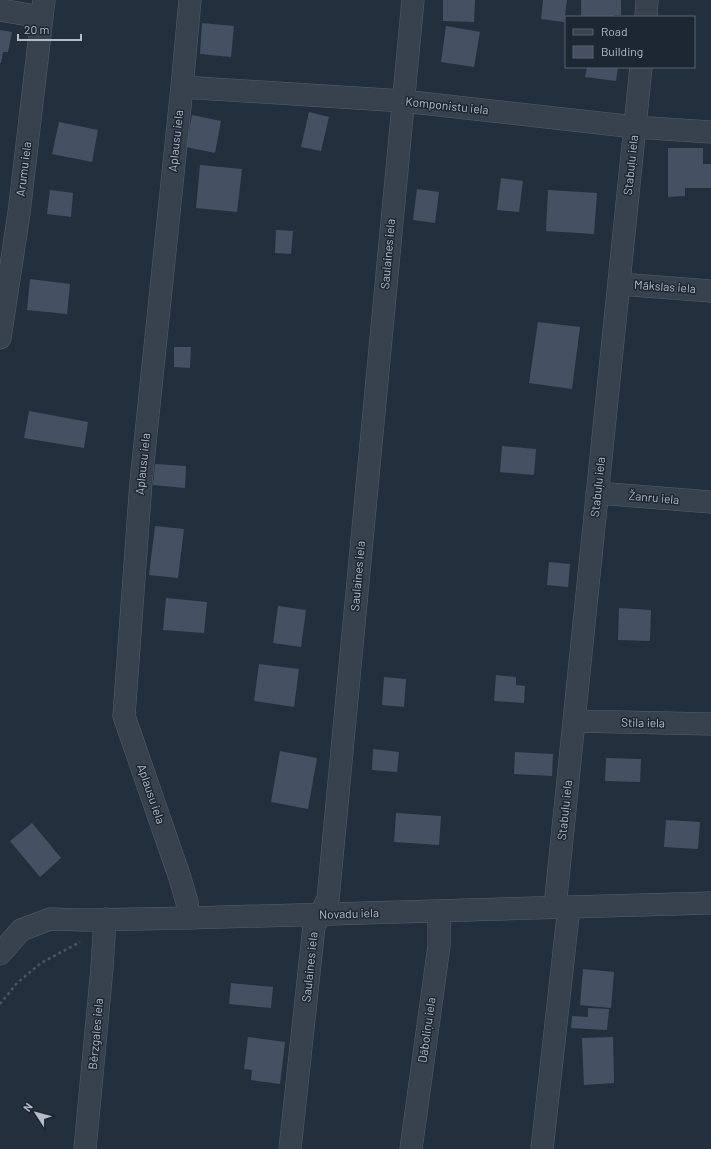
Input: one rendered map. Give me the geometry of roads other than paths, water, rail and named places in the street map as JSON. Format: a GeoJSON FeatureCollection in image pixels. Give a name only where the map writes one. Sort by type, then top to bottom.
{"type":"FeatureCollection","features":[{"type":"Feature","properties":{"kind":"street","name":"Aplausu iela"},"geometry":{"type":"LineString","coordinates":[[189,918],[187,902],[179,875],[124,716],[141,482],[190,0]]}},
{"type":"Feature","properties":{"kind":"street","name":"Saulaines iela"},"geometry":{"type":"LineString","coordinates":[[290,1149],[314,926],[328,899],[413,0]]}},
{"type":"Feature","properties":{"kind":"street"},"geometry":{"type":"LineString","coordinates":[[646,16],[648,0]]}},
{"type":"Feature","properties":{"kind":"street"},"geometry":{"type":"LineString","coordinates":[[0,10],[43,8]]}},
{"type":"Feature","properties":{"kind":"street","name":"Arumu iela"},"geometry":{"type":"LineString","coordinates":[[0,338],[9,211],[43,8]]}},
{"type":"Feature","properties":{"kind":"street","name":"Stabuļu iela"},"geometry":{"type":"LineString","coordinates":[[542,1149],[562,907],[574,721],[641,68]]}},
{"type":"Feature","properties":{"kind":"street","name":"Komponistu iela"},"geometry":{"type":"LineString","coordinates":[[182,87],[403,101],[635,127],[711,132]]}},
{"type":"Feature","properties":{"kind":"street","name":"Mākslas iela"},"geometry":{"type":"LineString","coordinates":[[619,284],[711,291]]}},
{"type":"Feature","properties":{"kind":"street","name":"Žanru iela"},"geometry":{"type":"LineString","coordinates":[[597,493],[711,502]]}},
{"type":"Feature","properties":{"kind":"street","name":"Stila iela"},"geometry":{"type":"LineString","coordinates":[[574,721],[711,724]]}},
{"type":"Feature","properties":{"kind":"street","name":"Novadu iela"},"geometry":{"type":"LineString","coordinates":[[0,954],[21,930],[50,919],[104,920],[189,918],[711,903]]}},
{"type":"Feature","properties":{"kind":"street","name":"Dāboliņu iela"},"geometry":{"type":"LineString","coordinates":[[411,1149],[438,946],[439,911]]}},
{"type":"Feature","properties":{"kind":"street","name":"Bērzgales iela"},"geometry":{"type":"LineString","coordinates":[[85,1149],[102,968],[104,920]]}}]}
